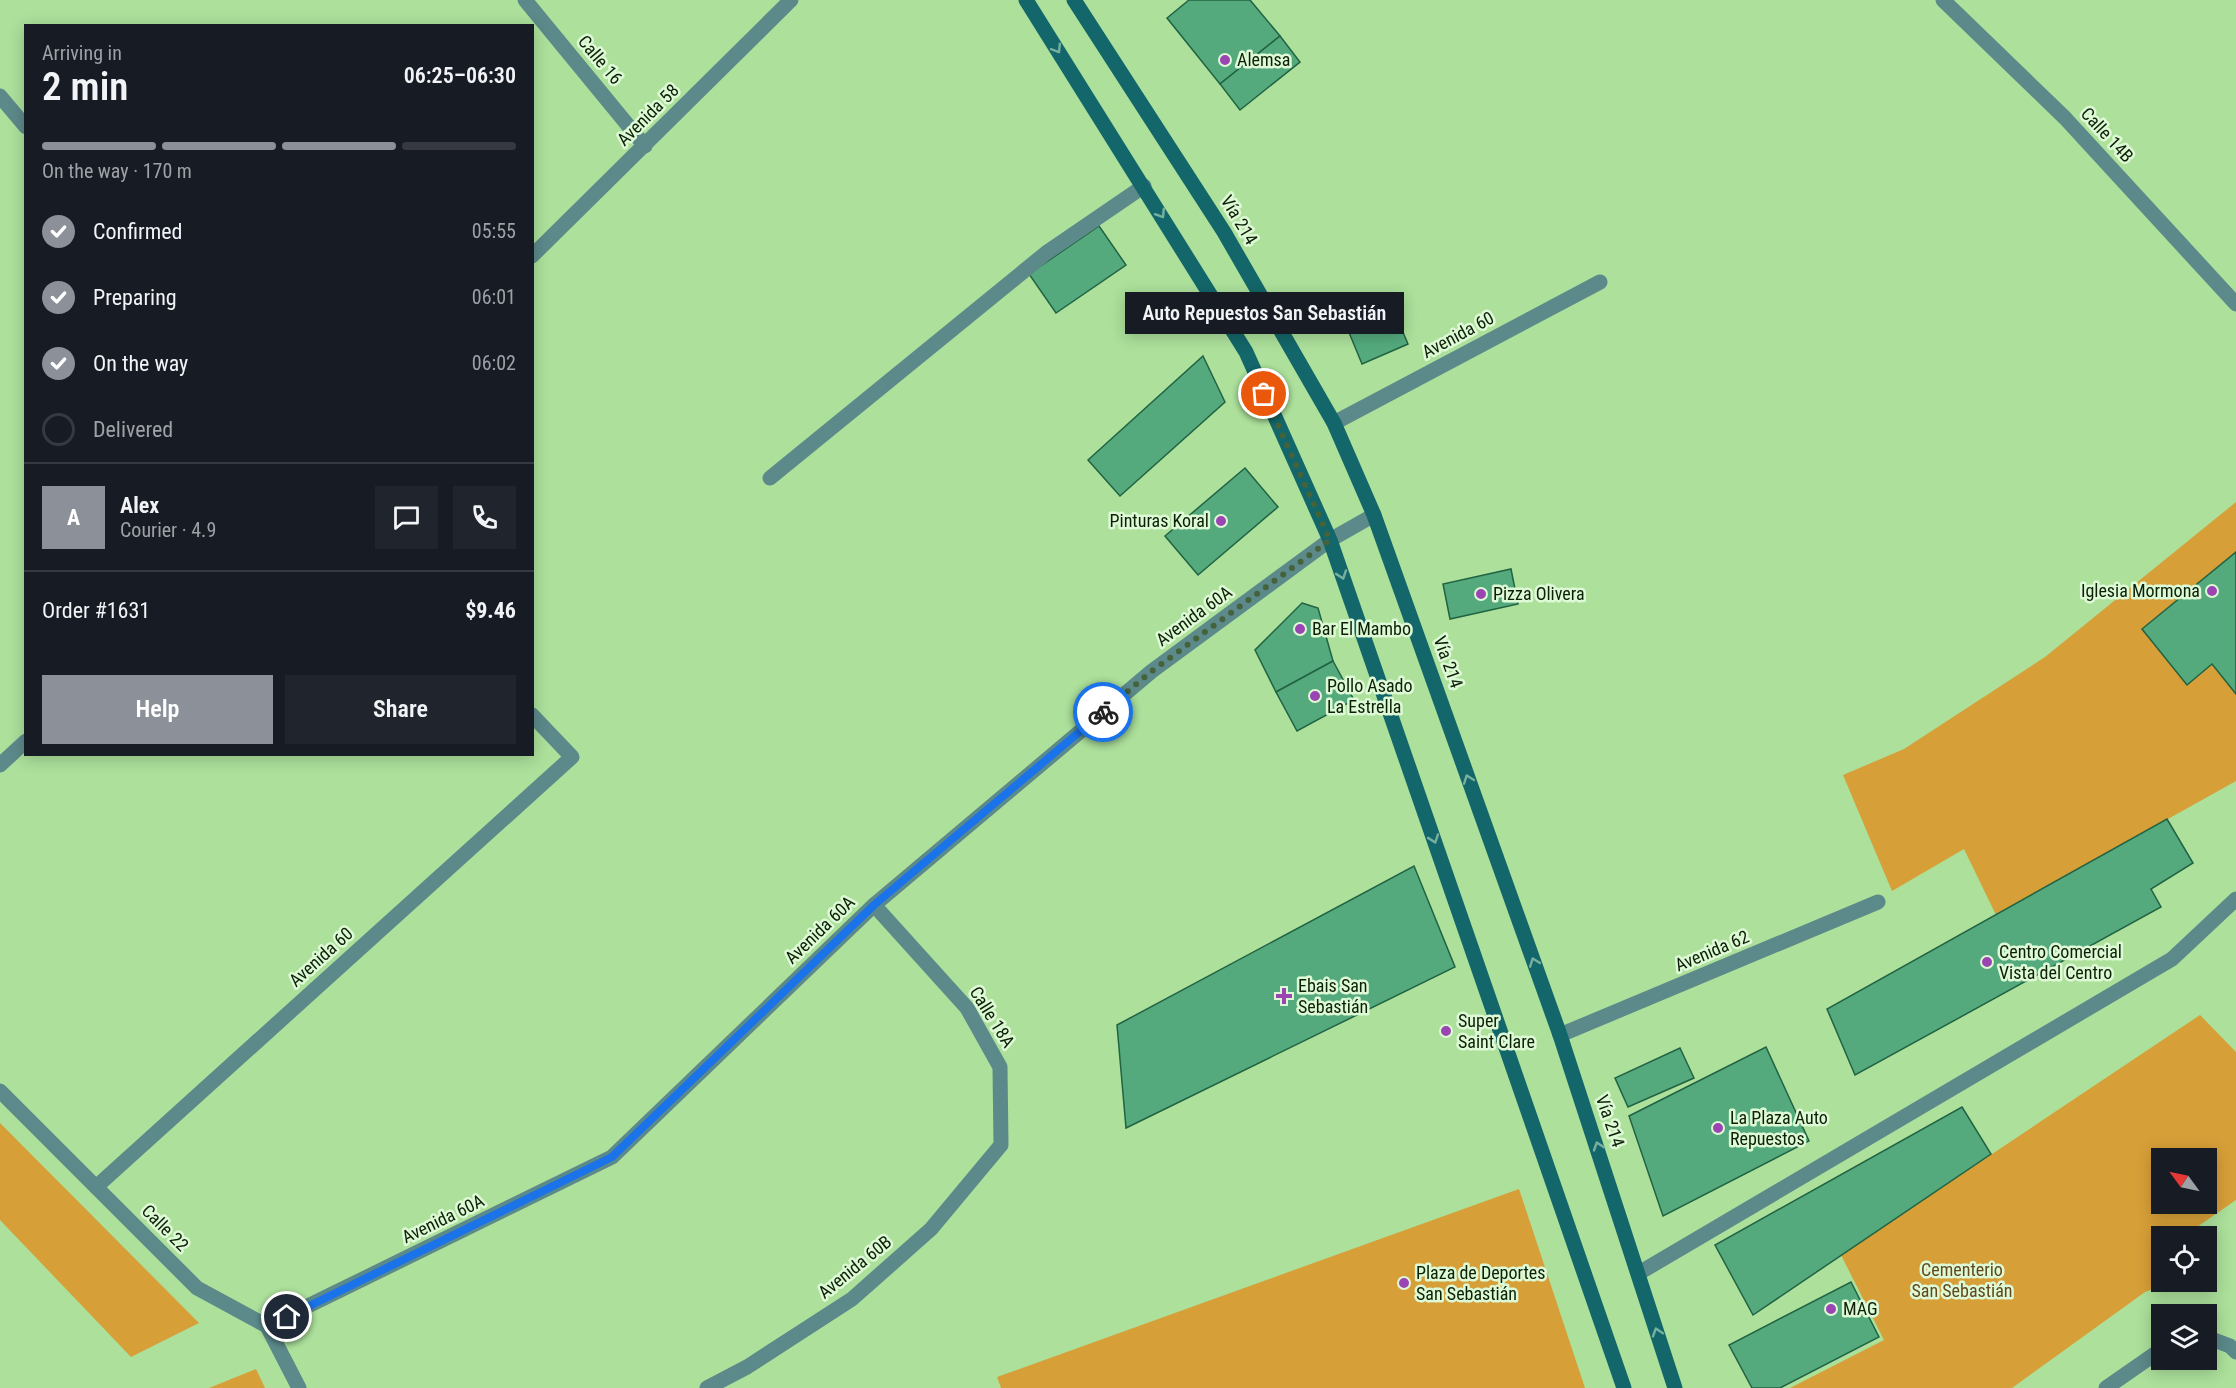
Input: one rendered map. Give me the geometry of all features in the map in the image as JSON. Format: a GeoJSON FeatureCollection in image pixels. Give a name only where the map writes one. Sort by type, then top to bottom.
{"type":"FeatureCollection","features":[{"type":"Feature","properties":{"kind":"main road"},"geometry":{"type":"LineString","coordinates":[[1026,0],[1246,352],[1330,540],[1624,1388]]}},
{"type":"Feature","properties":{"kind":"main road","name":"Vía 214"},"geometry":{"type":"LineString","coordinates":[[1074,0],[1224,232],[1334,423],[1374,516],[1560,1035],[1675,1388]]}},
{"type":"Feature","properties":{"kind":"street","name":"Calle 16"},"geometry":{"type":"LineString","coordinates":[[525,0],[645,146]]}},
{"type":"Feature","properties":{"kind":"street","name":"Avenida 58"},"geometry":{"type":"LineString","coordinates":[[534,254],[791,0]]}},
{"type":"Feature","properties":{"kind":"street","name":"Calle 14B"},"geometry":{"type":"LineString","coordinates":[[1943,0],[2066,118],[2236,304]]}},
{"type":"Feature","properties":{"kind":"street"},"geometry":{"type":"LineString","coordinates":[[0,96],[24,125]]}},
{"type":"Feature","properties":{"kind":"street"},"geometry":{"type":"LineString","coordinates":[[770,478],[1046,253],[1144,186]]}},
{"type":"Feature","properties":{"kind":"street","name":"Avenida 60"},"geometry":{"type":"LineString","coordinates":[[1334,423],[1600,282]]}},
{"type":"Feature","properties":{"kind":"street","name":"Avenida 60A"},"geometry":{"type":"LineString","coordinates":[[267,1326],[612,1157],[874,905],[1152,671],[1330,540],[1374,516]]}},
{"type":"Feature","properties":{"kind":"street","name":"Avenida 60"},"geometry":{"type":"LineString","coordinates":[[96,1187],[572,757],[534,717]]}},
{"type":"Feature","properties":{"kind":"street"},"geometry":{"type":"LineString","coordinates":[[0,764],[24,743]]}},
{"type":"Feature","properties":{"kind":"street"},"geometry":{"type":"LineString","coordinates":[[1639,1273],[2172,959],[2236,899]]}},
{"type":"Feature","properties":{"kind":"street","name":"Avenida 62"},"geometry":{"type":"LineString","coordinates":[[1560,1035],[1878,902]]}},
{"type":"Feature","properties":{"kind":"street","name":"Calle 18A"},"geometry":{"type":"LineString","coordinates":[[874,905],[967,1008],[1000,1067],[1001,1145]]}},
{"type":"Feature","properties":{"kind":"street","name":"Calle 22"},"geometry":{"type":"LineString","coordinates":[[0,1091],[197,1288],[267,1326]]}},
{"type":"Feature","properties":{"kind":"street","name":"Avenida 60B"},"geometry":{"type":"LineString","coordinates":[[707,1388],[747,1367],[852,1299],[931,1229],[1001,1145]]}},
{"type":"Feature","properties":{"kind":"street"},"geometry":{"type":"LineString","coordinates":[[267,1326],[299,1388]]}},
{"type":"Feature","properties":{"kind":"street"},"geometry":{"type":"LineString","coordinates":[[2217,1342],[2233,1349]]}},
{"type":"Feature","properties":{"kind":"street"},"geometry":{"type":"LineString","coordinates":[[2106,1388],[2151,1357]]}},
{"type":"Feature","properties":{"kind":"green space"},"geometry":{"type":"Polygon","coordinates":[[[2236,502],[2236,781],[1996,915],[1964,849],[1892,891],[1843,775],[1904,749],[2045,657],[2236,502]]]}},
{"type":"Feature","properties":{"kind":"green space","name":"Cementerio San Sebastián"},"geometry":{"type":"Polygon","coordinates":[[[2200,1015],[2236,1052],[2236,1200],[2217,1213],[2217,1148],[2151,1148],[2151,1214],[2216,1214],[2198,1226],[2151,1226],[2151,1290],[2012,1388],[1790,1388],[1884,1340],[1841,1255],[2200,1015]]]}},
{"type":"Feature","properties":{"kind":"green space"},"geometry":{"type":"Polygon","coordinates":[[[0,1123],[199,1323],[131,1357],[0,1220],[0,1123]]]}},
{"type":"Feature","properties":{"kind":"green space","name":"Plaza de Deportes San Sebastián"},"geometry":{"type":"Polygon","coordinates":[[[1519,1189],[1585,1388],[1001,1388],[997,1377],[1519,1189]]]}},
{"type":"Feature","properties":{"kind":"green space"},"geometry":{"type":"Polygon","coordinates":[[[256,1369],[265,1388],[209,1388],[256,1369]]]}},
{"type":"Feature","properties":{"kind":"building","name":"Alemsa"},"geometry":{"type":"Polygon","coordinates":[[[1189,0],[1250,0],[1280,36],[1220,84],[1167,18],[1189,0]]]}},
{"type":"Feature","properties":{"kind":"building"},"geometry":{"type":"Polygon","coordinates":[[[1280,36],[1300,62],[1240,110],[1220,84],[1280,36]]]}},
{"type":"Feature","properties":{"kind":"building"},"geometry":{"type":"Polygon","coordinates":[[[1099,226],[1126,265],[1056,313],[1029,274],[1099,226]]]}},
{"type":"Feature","properties":{"kind":"building"},"geometry":{"type":"Polygon","coordinates":[[[1394,311],[1408,344],[1362,364],[1348,330],[1394,311]]]}},
{"type":"Feature","properties":{"kind":"building"},"geometry":{"type":"Polygon","coordinates":[[[1203,356],[1225,402],[1120,496],[1088,460],[1203,356]]]}},
{"type":"Feature","properties":{"kind":"building","name":"Pinturas Koral"},"geometry":{"type":"Polygon","coordinates":[[[1245,468],[1278,507],[1198,575],[1165,536],[1245,468]]]}},
{"type":"Feature","properties":{"kind":"building","name":"Iglesia Mormona"},"geometry":{"type":"Polygon","coordinates":[[[2236,552],[2236,694],[2212,664],[2187,685],[2142,629],[2236,552]]]}},
{"type":"Feature","properties":{"kind":"building","name":"Pizza Olivera"},"geometry":{"type":"Polygon","coordinates":[[[1511,569],[1518,604],[1450,619],[1443,584],[1511,569]]]}},
{"type":"Feature","properties":{"kind":"building","name":"Bar El Mambo"},"geometry":{"type":"Polygon","coordinates":[[[1302,603],[1318,608],[1333,661],[1276,692],[1255,650],[1302,603]]]}},
{"type":"Feature","properties":{"kind":"building","name":"Pollo Asado La Estrella"},"geometry":{"type":"Polygon","coordinates":[[[1333,661],[1354,700],[1297,731],[1276,692],[1333,661]]]}},
{"type":"Feature","properties":{"kind":"building","name":"Centro Comercial Vista del Centro"},"geometry":{"type":"Polygon","coordinates":[[[2167,819],[2193,863],[2151,889],[2161,907],[1855,1075],[1827,1009],[2167,819]]]}},
{"type":"Feature","properties":{"kind":"building","name":"Ebais San Sebastián"},"geometry":{"type":"Polygon","coordinates":[[[1414,866],[1455,967],[1126,1128],[1117,1025],[1414,866]]]}},
{"type":"Feature","properties":{"kind":"building","name":"La Plaza Auto Repuestos"},"geometry":{"type":"Polygon","coordinates":[[[1766,1047],[1809,1141],[1663,1216],[1629,1116],[1766,1047]]]}},
{"type":"Feature","properties":{"kind":"building"},"geometry":{"type":"Polygon","coordinates":[[[1680,1048],[1694,1078],[1628,1107],[1615,1078],[1680,1048]]]}},
{"type":"Feature","properties":{"kind":"building"},"geometry":{"type":"Polygon","coordinates":[[[1962,1107],[1991,1154],[1753,1315],[1715,1245],[1962,1107]]]}},
{"type":"Feature","properties":{"kind":"building","name":"MAG"},"geometry":{"type":"Polygon","coordinates":[[[1851,1282],[1879,1337],[1780,1388],[1752,1388],[1729,1345],[1851,1282]]]}},
{"type":"Feature","properties":{"kind":"way so far"},"geometry":{"type":"LineString","coordinates":[[1103,712],[1152,671],[1330,540],[1264,394]]}},
{"type":"Feature","properties":{"kind":"place","name":"Alemsa"},"geometry":{"type":"Point","coordinates":[1225,60]}},
{"type":"Feature","properties":{"kind":"place","name":"Auto Repuestos San Sebastián"},"geometry":{"type":"Point","coordinates":[1264,394]}},
{"type":"Feature","properties":{"kind":"place","name":"Pinturas Koral"},"geometry":{"type":"Point","coordinates":[1221,521]}},
{"type":"Feature","properties":{"kind":"place","name":"Iglesia Mormona"},"geometry":{"type":"Point","coordinates":[2212,591]}},
{"type":"Feature","properties":{"kind":"place","name":"Pizza Olivera"},"geometry":{"type":"Point","coordinates":[1481,594]}},
{"type":"Feature","properties":{"kind":"place","name":"Bar El Mambo"},"geometry":{"type":"Point","coordinates":[1300,629]}},
{"type":"Feature","properties":{"kind":"place","name":"Pollo Asado La Estrella"},"geometry":{"type":"Point","coordinates":[1315,696]}},
{"type":"Feature","properties":{"kind":"place","name":"Centro Comercial Vista del Centro"},"geometry":{"type":"Point","coordinates":[1987,962]}},
{"type":"Feature","properties":{"kind":"place","name":"Ebais San Sebastián"},"geometry":{"type":"Point","coordinates":[1284,996]}},
{"type":"Feature","properties":{"kind":"place","name":"Super Saint Clare"},"geometry":{"type":"Point","coordinates":[1446,1031]}},
{"type":"Feature","properties":{"kind":"place","name":"La Plaza Auto Repuestos"},"geometry":{"type":"Point","coordinates":[1718,1128]}},
{"type":"Feature","properties":{"kind":"place","name":"Plaza de Deportes San Sebastián"},"geometry":{"type":"Point","coordinates":[1404,1283]}},
{"type":"Feature","properties":{"kind":"place","name":"MAG"},"geometry":{"type":"Point","coordinates":[1831,1309]}},
{"type":"Feature","properties":{"kind":"route"},"geometry":{"type":"LineString","coordinates":[[287,1317],[612,1157],[874,905],[1103,712]]}}]}
